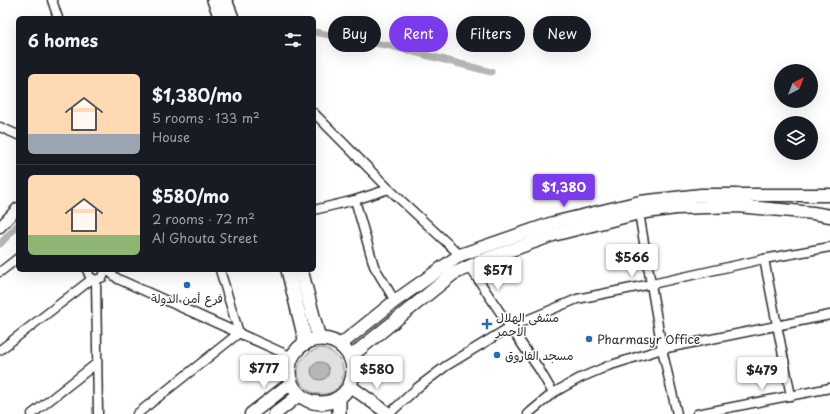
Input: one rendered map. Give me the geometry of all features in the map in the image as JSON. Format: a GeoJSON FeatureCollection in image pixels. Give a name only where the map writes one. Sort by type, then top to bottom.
{"type":"FeatureCollection","features":[{"type":"Feature","properties":{"kind":"main road"},"geometry":{"type":"LineString","coordinates":[[214,0],[219,16]]}},
{"type":"Feature","properties":{"kind":"main road"},"geometry":{"type":"LineString","coordinates":[[225,0],[231,16]]}},
{"type":"Feature","properties":{"kind":"main road"},"geometry":{"type":"LineString","coordinates":[[340,345],[395,301],[460,255],[553,223],[640,202],[701,195],[830,195]]}},
{"type":"Feature","properties":{"kind":"main road"},"geometry":{"type":"LineString","coordinates":[[350,357],[453,274],[481,261],[553,235],[639,213],[676,208],[738,206],[830,216]]}},
{"type":"Feature","properties":{"kind":"main road"},"geometry":{"type":"LineString","coordinates":[[289,272],[313,341]]}},
{"type":"Feature","properties":{"kind":"main road"},"geometry":{"type":"LineString","coordinates":[[301,272],[313,341]]}},
{"type":"Feature","properties":{"kind":"main road"},"geometry":{"type":"LineString","coordinates":[[330,340],[340,345],[350,357],[353,371],[350,386],[339,398],[319,409],[299,395],[291,383],[289,365],[292,357],[298,349],[313,341],[330,340]]}},
{"type":"Feature","properties":{"kind":"main road"},"geometry":{"type":"LineString","coordinates":[[251,414],[291,383]]}},
{"type":"Feature","properties":{"kind":"main road"},"geometry":{"type":"LineString","coordinates":[[350,386],[389,414]]}},
{"type":"Feature","properties":{"kind":"main road"},"geometry":{"type":"LineString","coordinates":[[275,414],[299,395]]}},
{"type":"Feature","properties":{"kind":"main road"},"geometry":{"type":"LineString","coordinates":[[339,398],[340,414]]}},
{"type":"Feature","properties":{"kind":"street"},"geometry":{"type":"LineString","coordinates":[[52,0],[57,16]]}},
{"type":"Feature","properties":{"kind":"street"},"geometry":{"type":"LineString","coordinates":[[316,115],[389,189],[460,255]]}},
{"type":"Feature","properties":{"kind":"street"},"geometry":{"type":"LineString","coordinates":[[0,127],[16,134]]}},
{"type":"Feature","properties":{"kind":"street"},"geometry":{"type":"LineString","coordinates":[[316,210],[355,200],[389,189]]}},
{"type":"Feature","properties":{"kind":"street"},"geometry":{"type":"LineString","coordinates":[[355,200],[374,266],[395,301]]}},
{"type":"Feature","properties":{"kind":"street"},"geometry":{"type":"LineString","coordinates":[[0,227],[16,210]]}},
{"type":"Feature","properties":{"kind":"street"},"geometry":{"type":"LineString","coordinates":[[639,213],[662,349],[677,414]]}},
{"type":"Feature","properties":{"kind":"street"},"geometry":{"type":"LineString","coordinates":[[389,414],[417,388],[446,366],[510,328],[577,299],[764,259],[830,247]]}},
{"type":"Feature","properties":{"kind":"street"},"geometry":{"type":"LineString","coordinates":[[764,259],[791,396]]}},
{"type":"Feature","properties":{"kind":"street"},"geometry":{"type":"LineString","coordinates":[[0,272],[16,260]]}},
{"type":"Feature","properties":{"kind":"street"},"geometry":{"type":"LineString","coordinates":[[469,266],[539,369],[553,393]]}},
{"type":"Feature","properties":{"kind":"street"},"geometry":{"type":"LineString","coordinates":[[0,350],[79,289],[93,276],[105,274],[106,272]]}},
{"type":"Feature","properties":{"kind":"street"},"geometry":{"type":"LineString","coordinates":[[109,272],[118,279],[292,357]]}},
{"type":"Feature","properties":{"kind":"street"},"geometry":{"type":"LineString","coordinates":[[221,272],[239,333]]}},
{"type":"Feature","properties":{"kind":"street"},"geometry":{"type":"LineString","coordinates":[[93,276],[118,279]]}},
{"type":"Feature","properties":{"kind":"street"},"geometry":{"type":"LineString","coordinates":[[93,276],[98,414]]}},
{"type":"Feature","properties":{"kind":"street"},"geometry":{"type":"LineString","coordinates":[[528,414],[553,393],[580,378],[608,366],[662,349],[830,315]]}},
{"type":"Feature","properties":{"kind":"street"},"geometry":{"type":"LineString","coordinates":[[137,414],[239,333]]}},
{"type":"Feature","properties":{"kind":"street"},"geometry":{"type":"LineString","coordinates":[[32,414],[97,363]]}},
{"type":"Feature","properties":{"kind":"street"},"geometry":{"type":"LineString","coordinates":[[697,414],[830,388]]}},
{"type":"Feature","properties":{"kind":"shaded area"},"geometry":{"type":"Polygon","coordinates":[[[321,348],[332,352],[339,358],[343,375],[341,383],[336,389],[328,393],[318,394],[311,392],[302,384],[298,372],[301,361],[305,356],[321,348]]]}},
{"type":"Feature","properties":{"kind":"shaded area"},"geometry":{"type":"Polygon","coordinates":[[[316,362],[324,362],[329,367],[327,378],[324,380],[316,380],[311,375],[311,367],[316,362]]]}},
{"type":"Feature","properties":{"kind":"waterway"},"geometry":{"type":"LineString","coordinates":[[316,32],[391,46],[491,72]]}},
{"type":"Feature","properties":{"kind":"waterway"},"geometry":{"type":"LineString","coordinates":[[0,244],[16,227]]}},
{"type":"Feature","properties":{"kind":"place","name":"فرع أمن الدولة"},"geometry":{"type":"Point","coordinates":[187,285]}},
{"type":"Feature","properties":{"kind":"place","name":"مشفى الهلال الأحمر"},"geometry":{"type":"Point","coordinates":[487,324]}},
{"type":"Feature","properties":{"kind":"place","name":"Pharmasyr Office"},"geometry":{"type":"Point","coordinates":[589,339]}},
{"type":"Feature","properties":{"kind":"place","name":"مسجد الفاروق"},"geometry":{"type":"Point","coordinates":[497,355]}}]}
